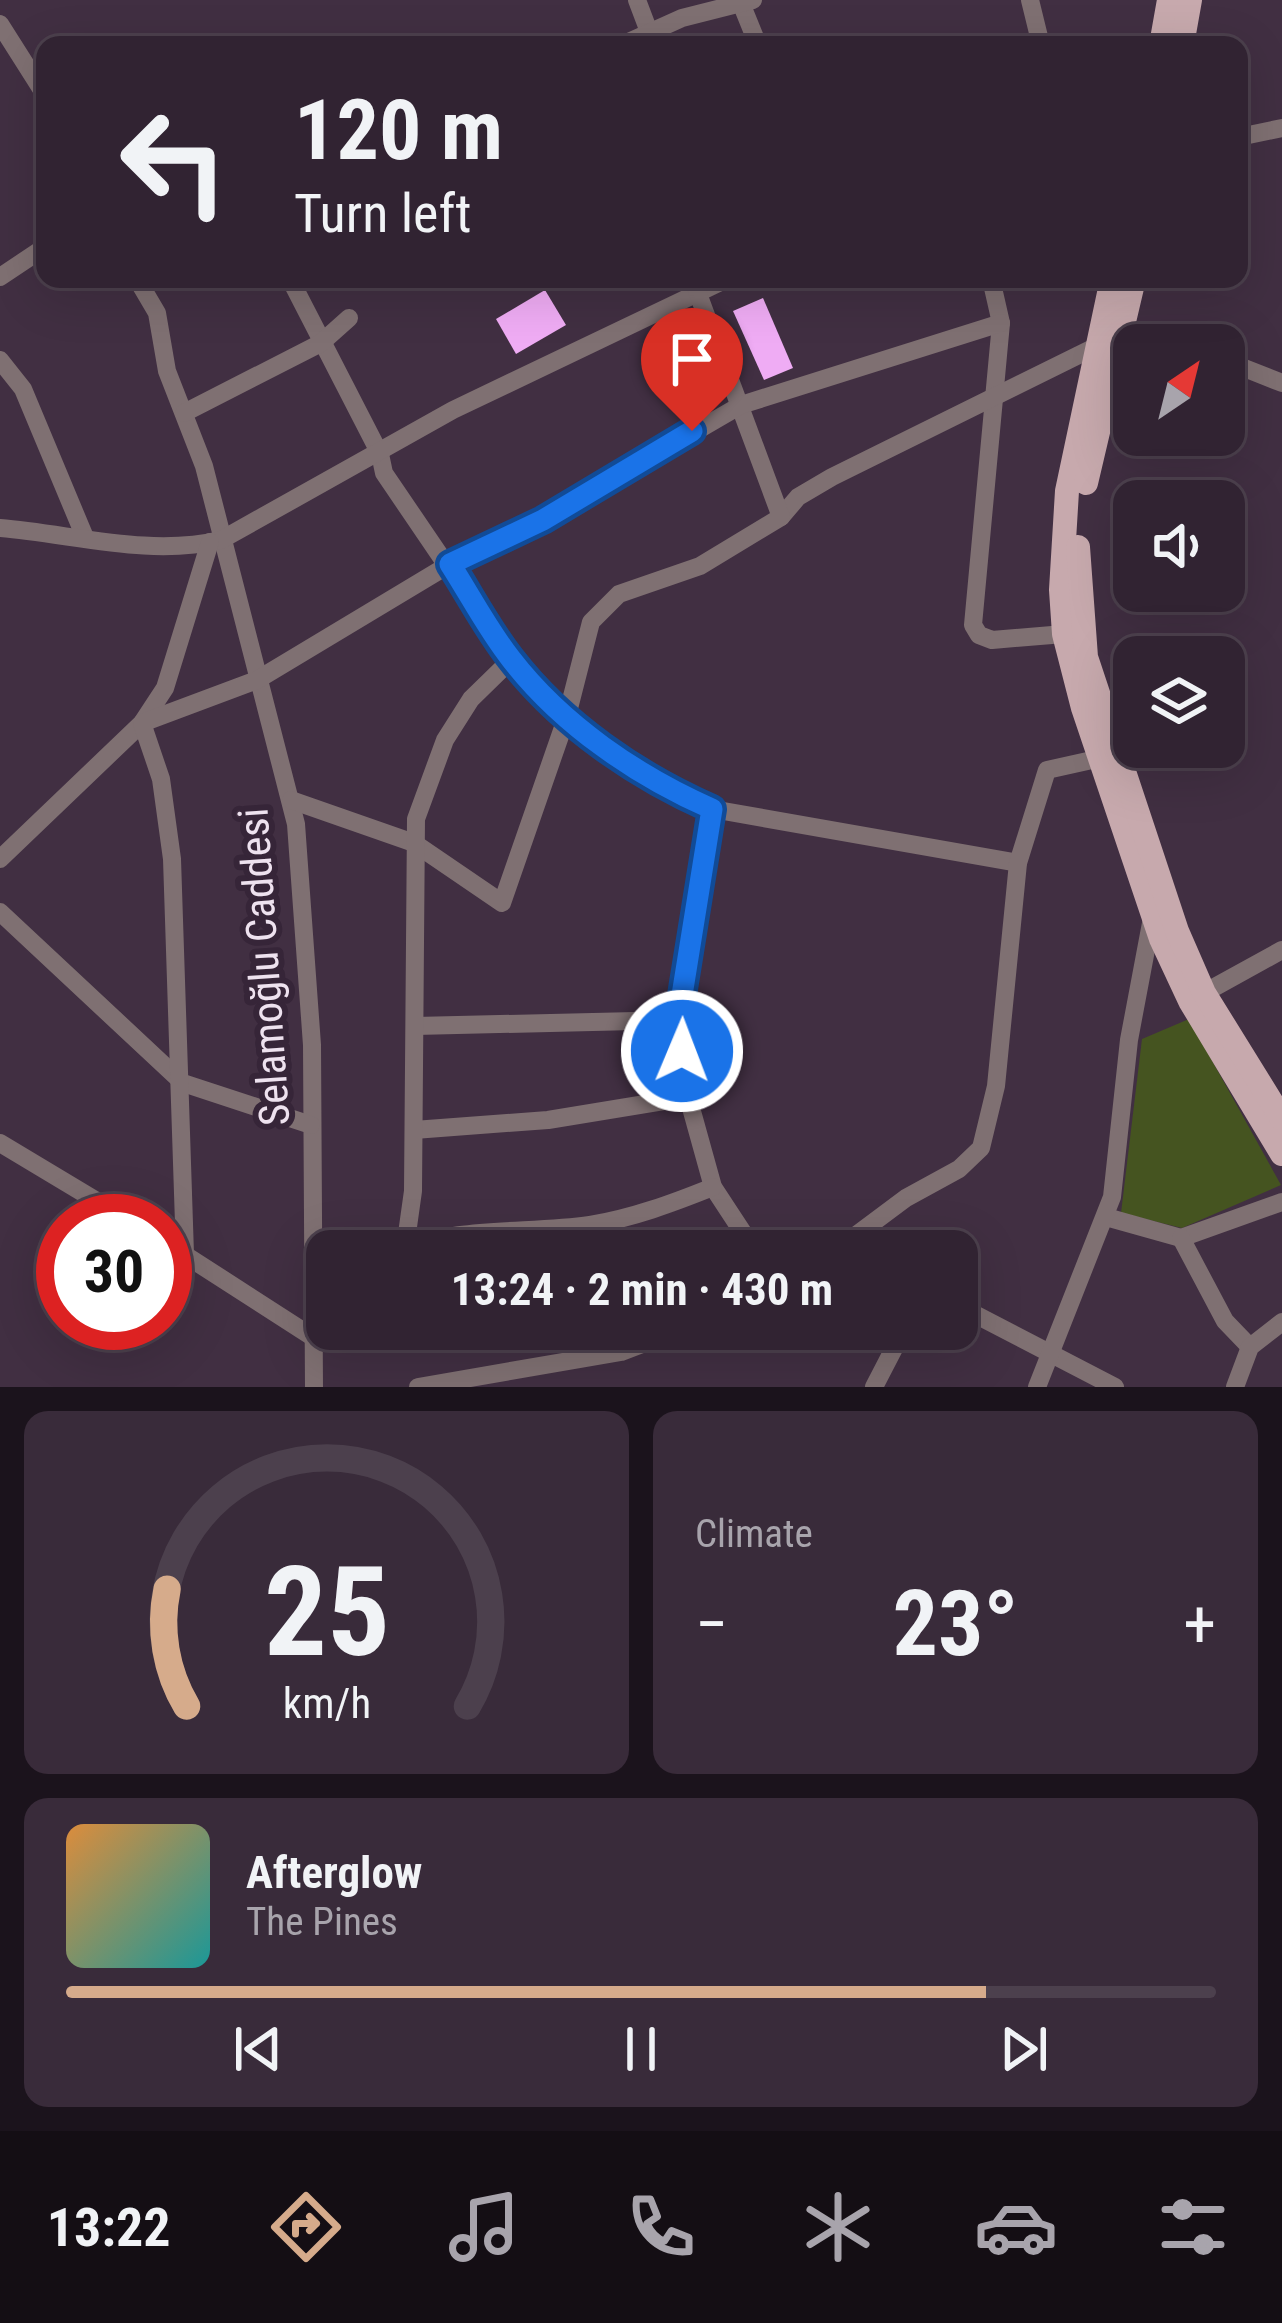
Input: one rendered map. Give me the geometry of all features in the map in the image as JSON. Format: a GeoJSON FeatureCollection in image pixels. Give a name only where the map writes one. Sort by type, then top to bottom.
{"type":"FeatureCollection","features":[{"type":"Feature","properties":{"kind":"main road"},"geometry":{"type":"LineString","coordinates":[[1163,36],[1169,0]]}},
{"type":"Feature","properties":{"kind":"main road"},"geometry":{"type":"LineString","coordinates":[[1184,36],[1190,0]]}},
{"type":"Feature","properties":{"kind":"main road"},"geometry":{"type":"LineString","coordinates":[[1112,288],[1109,342],[1080,513],[1081,626],[1096,691],[1177,931],[1204,993],[1282,1119]]}},
{"type":"Feature","properties":{"kind":"main road"},"geometry":{"type":"LineString","coordinates":[[1130,288],[1109,342],[1067,490],[1060,590],[1064,634],[1153,916],[1190,1001],[1282,1154]]}},
{"type":"Feature","properties":{"kind":"street"},"geometry":{"type":"LineString","coordinates":[[638,0],[652,36]]}},
{"type":"Feature","properties":{"kind":"street"},"geometry":{"type":"LineString","coordinates":[[1030,0],[1039,36]]}},
{"type":"Feature","properties":{"kind":"street"},"geometry":{"type":"LineString","coordinates":[[655,36],[747,2],[756,36]]}},
{"type":"Feature","properties":{"kind":"street"},"geometry":{"type":"LineString","coordinates":[[0,24],[36,81]]}},
{"type":"Feature","properties":{"kind":"street"},"geometry":{"type":"LineString","coordinates":[[1248,135],[1282,128]]}},
{"type":"Feature","properties":{"kind":"street"},"geometry":{"type":"LineString","coordinates":[[0,277],[36,253]]}},
{"type":"Feature","properties":{"kind":"street","name":"Selamoğlu Caddesi"},"geometry":{"type":"LineString","coordinates":[[142,288],[157,313],[167,371],[204,466],[216,541],[291,800],[312,1046],[318,1230]]}},
{"type":"Feature","properties":{"kind":"street"},"geometry":{"type":"LineString","coordinates":[[294,288],[395,490],[450,564],[511,660],[566,716],[612,753],[712,809],[1018,863]]}},
{"type":"Feature","properties":{"kind":"street"},"geometry":{"type":"LineString","coordinates":[[0,528],[84,535],[148,547],[216,541],[453,410],[706,288]]}},
{"type":"Feature","properties":{"kind":"street"},"geometry":{"type":"LineString","coordinates":[[993,288],[1001,323],[973,625],[979,635],[992,640],[1064,634]]}},
{"type":"Feature","properties":{"kind":"street"},"geometry":{"type":"LineString","coordinates":[[698,291],[781,517]]}},
{"type":"Feature","properties":{"kind":"street"},"geometry":{"type":"LineString","coordinates":[[184,413],[321,343],[349,318]]}},
{"type":"Feature","properties":{"kind":"street"},"geometry":{"type":"LineString","coordinates":[[142,723],[256,680],[450,564],[543,520],[741,405],[1001,323]]}},
{"type":"Feature","properties":{"kind":"street"},"geometry":{"type":"LineString","coordinates":[[291,800],[414,843],[502,903],[566,716],[591,622],[604,604],[619,594],[700,566],[781,517],[798,497],[832,477],[993,395],[1113,342]]}},
{"type":"Feature","properties":{"kind":"street"},"geometry":{"type":"LineString","coordinates":[[0,360],[23,389],[84,535]]}},
{"type":"Feature","properties":{"kind":"street"},"geometry":{"type":"LineString","coordinates":[[1245,368],[1282,383]]}},
{"type":"Feature","properties":{"kind":"street"},"geometry":{"type":"LineString","coordinates":[[0,859],[7,840],[142,723],[174,667],[216,541]]}},
{"type":"Feature","properties":{"kind":"street"},"geometry":{"type":"LineString","coordinates":[[403,1230],[414,1130],[416,819],[445,740],[472,699],[511,660]]}},
{"type":"Feature","properties":{"kind":"street"},"geometry":{"type":"LineString","coordinates":[[142,723],[161,779],[172,859],[184,1194]]}},
{"type":"Feature","properties":{"kind":"street"},"geometry":{"type":"LineString","coordinates":[[863,1230],[906,1198],[959,1169],[981,1148],[996,1086],[1018,863],[1047,770],[1101,758]]}},
{"type":"Feature","properties":{"kind":"street"},"geometry":{"type":"LineString","coordinates":[[712,809],[678,1020],[688,1097],[713,1187],[741,1230]]}},
{"type":"Feature","properties":{"kind":"street"},"geometry":{"type":"LineString","coordinates":[[0,912],[183,1083],[311,1125]]}},
{"type":"Feature","properties":{"kind":"street"},"geometry":{"type":"LineString","coordinates":[[1036,1387],[1106,1217],[1117,1168],[1129,1040],[1153,916]]}},
{"type":"Feature","properties":{"kind":"street"},"geometry":{"type":"LineString","coordinates":[[1204,993],[1282,950]]}},
{"type":"Feature","properties":{"kind":"street"},"geometry":{"type":"LineString","coordinates":[[415,1026],[678,1020]]}},
{"type":"Feature","properties":{"kind":"street"},"geometry":{"type":"LineString","coordinates":[[414,1130],[548,1120],[688,1097]]}},
{"type":"Feature","properties":{"kind":"street"},"geometry":{"type":"LineString","coordinates":[[0,1143],[85,1194]]}},
{"type":"Feature","properties":{"kind":"street"},"geometry":{"type":"LineString","coordinates":[[538,1230],[592,1225],[656,1210],[713,1187]]}},
{"type":"Feature","properties":{"kind":"street"},"geometry":{"type":"LineString","coordinates":[[1106,1217],[1181,1238],[1282,1202]]}},
{"type":"Feature","properties":{"kind":"street"},"geometry":{"type":"LineString","coordinates":[[1181,1238],[1225,1321],[1250,1346]]}},
{"type":"Feature","properties":{"kind":"street"},"geometry":{"type":"LineString","coordinates":[[192,1259],[306,1333]]}},
{"type":"Feature","properties":{"kind":"street"},"geometry":{"type":"LineString","coordinates":[[978,1315],[1115,1387]]}},
{"type":"Feature","properties":{"kind":"street"},"geometry":{"type":"LineString","coordinates":[[1235,1387],[1250,1346],[1282,1322]]}},
{"type":"Feature","properties":{"kind":"street","name":"Selamoğlu Caddesi"},"geometry":{"type":"LineString","coordinates":[[314,1350],[314,1387]]}},
{"type":"Feature","properties":{"kind":"street"},"geometry":{"type":"LineString","coordinates":[[418,1387],[626,1350]]}},
{"type":"Feature","properties":{"kind":"street"},"geometry":{"type":"LineString","coordinates":[[874,1387],[893,1350]]}},
{"type":"Feature","properties":{"kind":"green space"},"geometry":{"type":"Polygon","coordinates":[[[1189,1019],[1281,1185],[1182,1228],[1121,1213],[1142,1039],[1189,1019]]]}},
{"type":"Feature","properties":{"kind":"building"},"geometry":{"type":"Polygon","coordinates":[[[545,290],[566,325],[516,354],[496,319],[545,290]]]}},
{"type":"Feature","properties":{"kind":"building"},"geometry":{"type":"Polygon","coordinates":[[[763,298],[793,368],[764,380],[733,311],[763,298]]]}},
{"type":"Feature","properties":{"kind":"route"},"geometry":{"type":"LineString","coordinates":[[682,1051],[678,1020],[712,809],[676,794],[566,716],[511,660],[450,564],[543,520],[692,431]]}}]}
